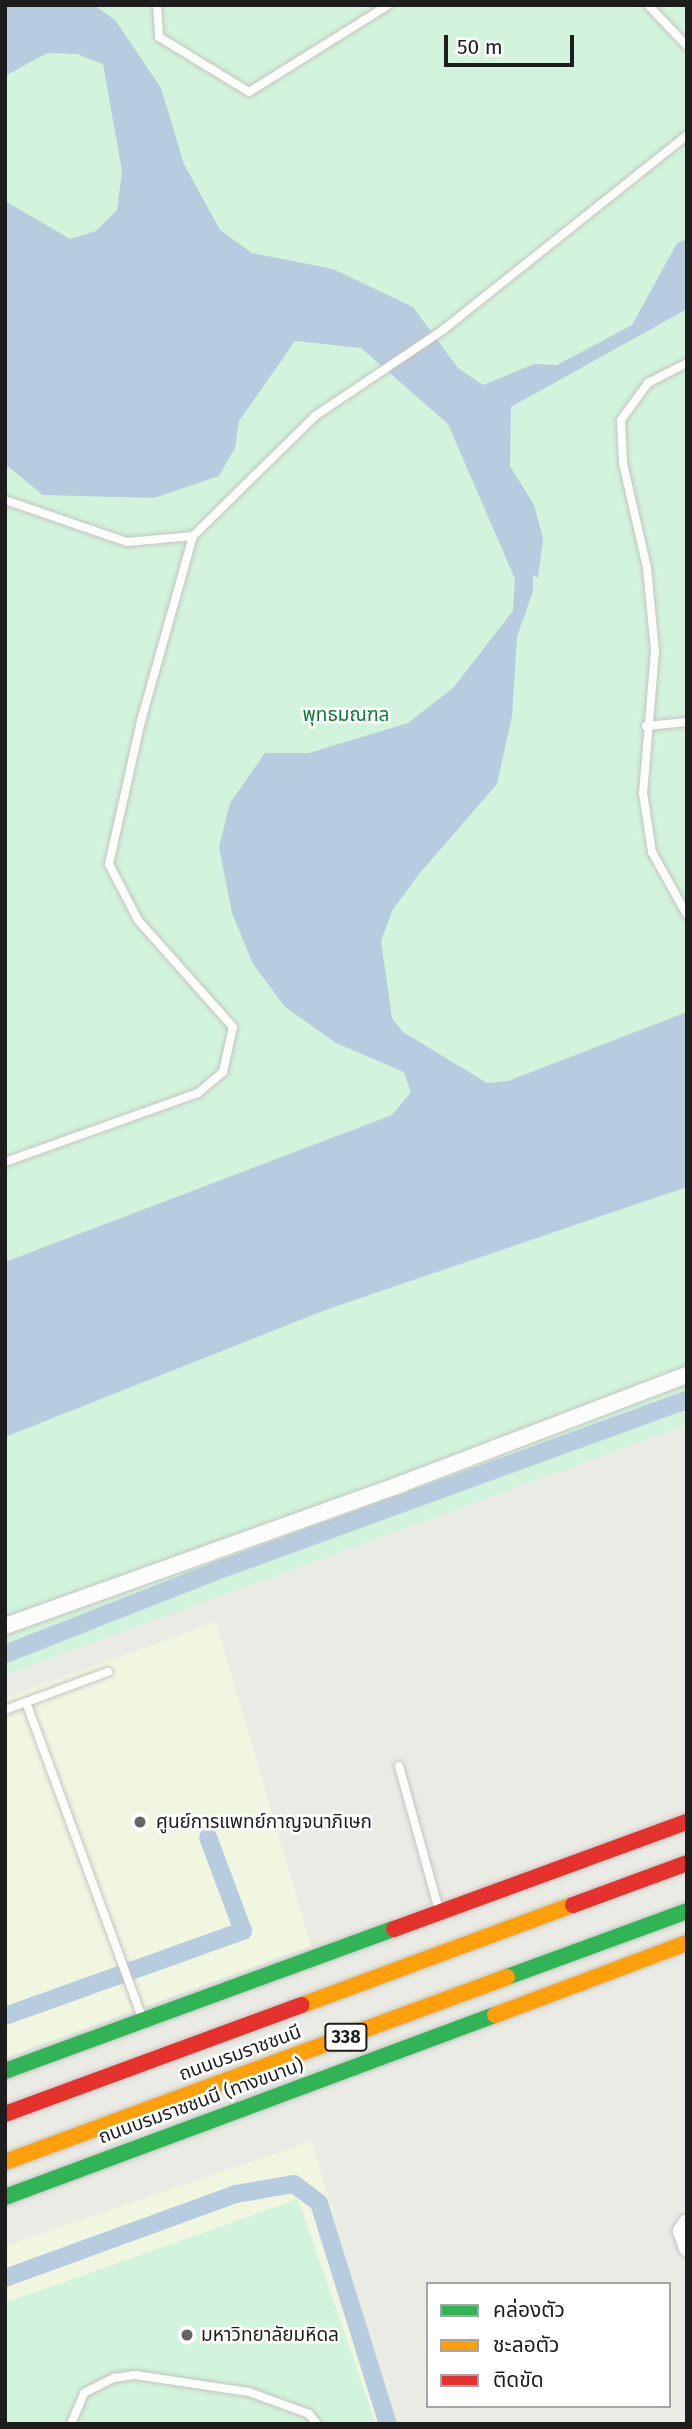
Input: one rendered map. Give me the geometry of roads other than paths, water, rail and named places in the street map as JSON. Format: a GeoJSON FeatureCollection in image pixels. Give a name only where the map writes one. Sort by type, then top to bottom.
{"type":"FeatureCollection","features":[{"type":"Feature","properties":{"kind":"main road"},"geometry":{"type":"LineString","coordinates":[[5,2071],[687,1822]]}},
{"type":"Feature","properties":{"kind":"main road","name":"ถนนบรมราชชนนี"},"geometry":{"type":"LineString","coordinates":[[5,2113],[687,1863]]}},
{"type":"Feature","properties":{"kind":"main road","name":"ถนนบรมราชชนนี"},"geometry":{"type":"LineString","coordinates":[[5,2162],[687,1911]]}},
{"type":"Feature","properties":{"kind":"main road","name":"ถนนบรมราชชนนี (ทางขนาน)"},"geometry":{"type":"LineString","coordinates":[[5,2197],[687,1943]]}},
{"type":"Feature","properties":{"kind":"street"},"geometry":{"type":"LineString","coordinates":[[5,1626],[687,1375]]}},
{"type":"Feature","properties":{"kind":"street"},"geometry":{"type":"LineString","coordinates":[[687,2222],[681,2231],[687,2248]]}},
{"type":"Feature","properties":{"kind":"lane"},"geometry":{"type":"LineString","coordinates":[[157,5],[159,37],[248,92],[388,5]]}},
{"type":"Feature","properties":{"kind":"lane"},"geometry":{"type":"LineString","coordinates":[[648,5],[687,46]]}},
{"type":"Feature","properties":{"kind":"lane"},"geometry":{"type":"LineString","coordinates":[[5,1162],[198,1093],[223,1072],[233,1027],[138,920],[109,864],[142,721],[192,536],[315,416],[443,330],[687,135]]}},
{"type":"Feature","properties":{"kind":"lane"},"geometry":{"type":"LineString","coordinates":[[687,363],[648,383],[621,420],[623,463],[647,568],[655,651],[646,726],[643,793],[652,852],[687,915]]}},
{"type":"Feature","properties":{"kind":"lane"},"geometry":{"type":"LineString","coordinates":[[5,500],[127,542],[192,536]]}},
{"type":"Feature","properties":{"kind":"lane"},"geometry":{"type":"LineString","coordinates":[[646,726],[687,722]]}},
{"type":"Feature","properties":{"kind":"lane"},"geometry":{"type":"LineString","coordinates":[[5,1710],[108,1672]]}},
{"type":"Feature","properties":{"kind":"lane"},"geometry":{"type":"LineString","coordinates":[[26,1702],[144,2021]]}},
{"type":"Feature","properties":{"kind":"lane"},"geometry":{"type":"LineString","coordinates":[[399,1766],[439,1913]]}},
{"type":"Feature","properties":{"kind":"lane"},"geometry":{"type":"LineString","coordinates":[[71,2424],[84,2393],[114,2378],[135,2375],[249,2392],[309,2414],[317,2424]]}},
{"type":"Feature","properties":{"kind":"water"},"geometry":{"type":"Polygon","coordinates":[[[5,5],[94,5],[115,20],[161,88],[184,164],[220,230],[252,253],[333,269],[413,307],[458,368],[483,385],[534,364],[557,365],[632,325],[677,243],[687,239],[687,309],[511,407],[510,466],[534,505],[543,538],[538,578],[533,575],[533,591],[517,637],[512,716],[497,784],[419,874],[392,911],[381,941],[392,1018],[403,1032],[487,1083],[508,1081],[687,1012],[687,1187],[328,1309],[5,1437],[5,1262],[392,1115],[411,1092],[404,1072],[336,1043],[285,1007],[253,964],[232,913],[219,847],[230,803],[265,753],[309,753],[408,723],[453,688],[513,611],[515,579],[448,424],[361,348],[295,341],[239,421],[235,448],[219,476],[154,498],[43,495],[5,464],[5,201],[70,239],[96,231],[117,210],[122,171],[103,64],[77,54],[47,53],[5,76],[5,5]]]}},
{"type":"Feature","properties":{"kind":"waterway"},"geometry":{"type":"LineString","coordinates":[[5,1654],[222,1569],[687,1400]]}},
{"type":"Feature","properties":{"kind":"waterway"},"geometry":{"type":"LineString","coordinates":[[5,2016],[243,1931],[208,1837]]}},
{"type":"Feature","properties":{"kind":"waterway"},"geometry":{"type":"LineString","coordinates":[[5,2278],[236,2194],[294,2184],[319,2203],[388,2424]]}},
{"type":"Feature","properties":{"kind":"place","name":"ศูนย์การแพทย์กาญจนาภิเษก"},"geometry":{"type":"Point","coordinates":[140,1822]}},
{"type":"Feature","properties":{"kind":"place","name":"มหาวิทยาลัยมหิดล"},"geometry":{"type":"Point","coordinates":[187,2335]}},
{"type":"Feature","properties":{"kind":"park label","name":"พุทธมณฑล"},"geometry":{"type":"Point","coordinates":[346,715]}}]}
